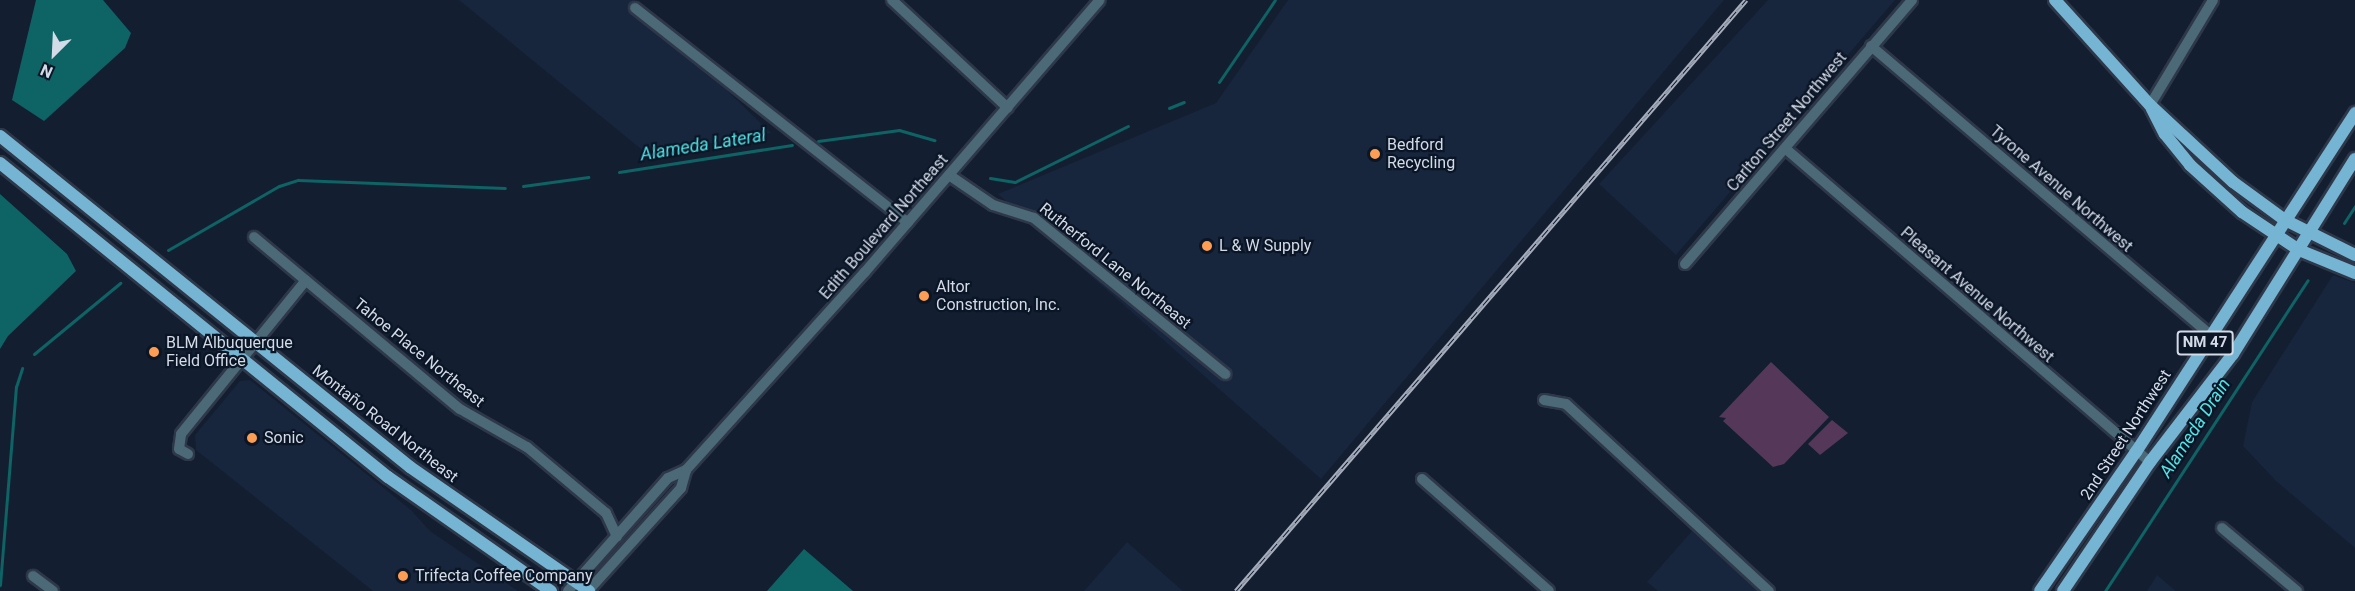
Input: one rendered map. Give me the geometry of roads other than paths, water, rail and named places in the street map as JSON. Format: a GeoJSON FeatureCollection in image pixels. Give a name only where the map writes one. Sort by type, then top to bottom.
{"type":"FeatureCollection","features":[{"type":"Feature","properties":{"kind":"main road"},"geometry":{"type":"LineString","coordinates":[[2055,0],[2150,105],[2241,188],[2285,220],[2355,255]]}},
{"type":"Feature","properties":{"kind":"main road"},"geometry":{"type":"LineString","coordinates":[[2150,105],[2165,134],[2190,165],[2275,236],[2299,250],[2355,273]]}},
{"type":"Feature","properties":{"kind":"main road","name":"2nd Street Northwest"},"geometry":{"type":"LineString","coordinates":[[2040,591],[2136,452],[2355,113]]}},
{"type":"Feature","properties":{"kind":"main road","name":"Montaño Road Northeast"},"geometry":{"type":"LineString","coordinates":[[0,135],[254,342],[442,491],[572,586],[589,591]]}},
{"type":"Feature","properties":{"kind":"main road","name":"NM 47"},"geometry":{"type":"LineString","coordinates":[[2063,591],[2150,462],[2233,354],[2355,159]]}},
{"type":"Feature","properties":{"kind":"main road"},"geometry":{"type":"LineString","coordinates":[[0,163],[421,502],[551,591]]}},
{"type":"Feature","properties":{"kind":"street"},"geometry":{"type":"LineString","coordinates":[[892,0],[1008,108]]}},
{"type":"Feature","properties":{"kind":"street","name":"Edith Boulevard Northeast"},"geometry":{"type":"LineString","coordinates":[[572,586],[668,478],[686,470],[908,223],[1100,0]]}},
{"type":"Feature","properties":{"kind":"street","name":"Carlton Street Northwest"},"geometry":{"type":"LineString","coordinates":[[1685,264],[1912,0]]}},
{"type":"Feature","properties":{"kind":"street"},"geometry":{"type":"LineString","coordinates":[[2150,105],[2213,0]]}},
{"type":"Feature","properties":{"kind":"street"},"geometry":{"type":"LineString","coordinates":[[636,8],[908,223]]}},
{"type":"Feature","properties":{"kind":"street","name":"Tyrone Avenue Northwest"},"geometry":{"type":"LineString","coordinates":[[1871,46],[2233,354]]}},
{"type":"Feature","properties":{"kind":"street","name":"Pleasant Avenue Northwest"},"geometry":{"type":"LineString","coordinates":[[1786,149],[2150,462]]}},
{"type":"Feature","properties":{"kind":"street","name":"Rutherford Lane Northeast"},"geometry":{"type":"LineString","coordinates":[[949,175],[993,205],[1034,218],[1225,374]]}},
{"type":"Feature","properties":{"kind":"street","name":"Tahoe Place Northeast"},"geometry":{"type":"LineString","coordinates":[[254,237],[460,409],[527,447],[606,513],[617,537]]}},
{"type":"Feature","properties":{"kind":"street"},"geometry":{"type":"LineString","coordinates":[[188,454],[179,449],[181,434],[306,280]]}},
{"type":"Feature","properties":{"kind":"street"},"geometry":{"type":"LineString","coordinates":[[1544,400],[1566,404],[1768,591]]}},
{"type":"Feature","properties":{"kind":"street","name":"Edith Boulevard Northeast"},"geometry":{"type":"LineString","coordinates":[[589,591],[681,488],[686,470]]}},
{"type":"Feature","properties":{"kind":"street"},"geometry":{"type":"LineString","coordinates":[[1422,479],[1549,591]]}},
{"type":"Feature","properties":{"kind":"street"},"geometry":{"type":"LineString","coordinates":[[2222,528],[2297,591]]}},
{"type":"Feature","properties":{"kind":"street"},"geometry":{"type":"LineString","coordinates":[[33,576],[53,591]]}},
{"type":"Feature","properties":{"kind":"waterway","name":"Alameda Lateral"},"geometry":{"type":"LineString","coordinates":[[1219,82],[1275,0]]}},
{"type":"Feature","properties":{"kind":"waterway"},"geometry":{"type":"LineString","coordinates":[[1169,108],[1184,102]]}},
{"type":"Feature","properties":{"kind":"waterway"},"geometry":{"type":"LineString","coordinates":[[990,178],[1015,182],[1128,126]]}},
{"type":"Feature","properties":{"kind":"waterway"},"geometry":{"type":"LineString","coordinates":[[818,141],[899,130],[935,140]]}},
{"type":"Feature","properties":{"kind":"waterway","name":"Alameda Lateral"},"geometry":{"type":"LineString","coordinates":[[619,172],[792,145]]}},
{"type":"Feature","properties":{"kind":"waterway"},"geometry":{"type":"LineString","coordinates":[[523,186],[588,177]]}},
{"type":"Feature","properties":{"kind":"waterway"},"geometry":{"type":"LineString","coordinates":[[168,250],[279,186],[298,180],[505,188]]}},
{"type":"Feature","properties":{"kind":"waterway","name":"Alameda Drain"},"geometry":{"type":"LineString","coordinates":[[2344,223],[2355,206]]}},
{"type":"Feature","properties":{"kind":"waterway","name":"Alameda Drain"},"geometry":{"type":"LineString","coordinates":[[2105,591],[2308,280]]}},
{"type":"Feature","properties":{"kind":"waterway"},"geometry":{"type":"LineString","coordinates":[[34,354],[120,283]]}},
{"type":"Feature","properties":{"kind":"waterway","name":"Alameda Lateral"},"geometry":{"type":"LineString","coordinates":[[0,585],[16,387],[22,368]]}},
{"type":"Feature","properties":{"kind":"railway"},"geometry":{"type":"LineString","coordinates":[[1236,591],[1746,0]]}},
{"type":"Feature","properties":{"kind":"place","name":"Bedford Recycling"},"geometry":{"type":"Point","coordinates":[1375,154]}},
{"type":"Feature","properties":{"kind":"place","name":"L & W Supply"},"geometry":{"type":"Point","coordinates":[1207,246]}},
{"type":"Feature","properties":{"kind":"place","name":"Altor Construction, Inc."},"geometry":{"type":"Point","coordinates":[924,296]}},
{"type":"Feature","properties":{"kind":"place","name":"BLM Albuquerque Field Office"},"geometry":{"type":"Point","coordinates":[154,352]}},
{"type":"Feature","properties":{"kind":"place","name":"Sonic"},"geometry":{"type":"Point","coordinates":[252,438]}},
{"type":"Feature","properties":{"kind":"place","name":"Trifecta Coffee Company"},"geometry":{"type":"Point","coordinates":[403,576]}}]}
